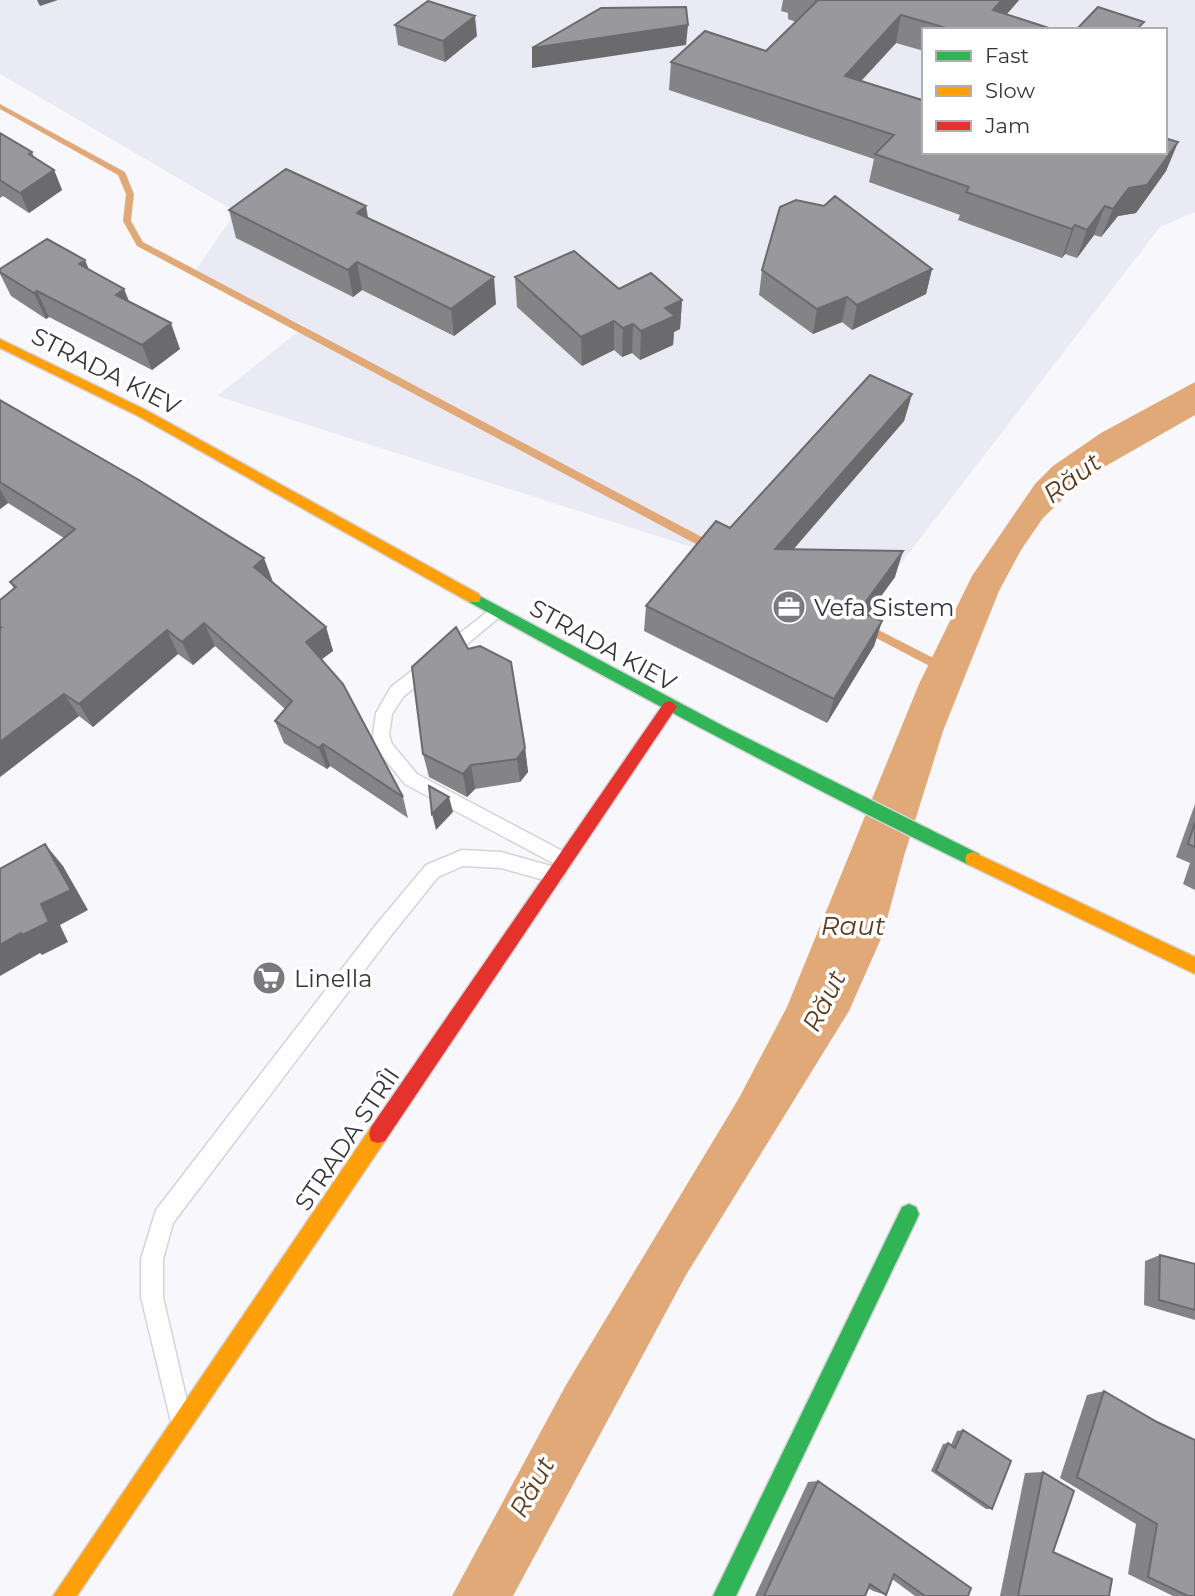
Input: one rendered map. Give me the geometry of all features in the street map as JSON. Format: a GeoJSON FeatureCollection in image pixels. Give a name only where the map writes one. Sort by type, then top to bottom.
{"type":"FeatureCollection","features":[{"type":"Feature","properties":{"kind":"main road","name":"STRADA KIEV"},"geometry":{"type":"LineString","coordinates":[[0,343],[142,413],[668,707],[846,798],[1195,966]]}},
{"type":"Feature","properties":{"kind":"main road","name":"STRADA STRÎI"},"geometry":{"type":"LineString","coordinates":[[64,1596],[668,707]]}},
{"type":"Feature","properties":{"kind":"main road"},"geometry":{"type":"LineString","coordinates":[[724,1596],[909,1214]]}},
{"type":"Feature","properties":{"kind":"lane"},"geometry":{"type":"LineString","coordinates":[[496,611],[397,692],[384,713],[381,735],[384,747],[411,779],[559,868]]}},
{"type":"Feature","properties":{"kind":"lane"},"geometry":{"type":"LineString","coordinates":[[181,1424],[152,1297],[152,1259],[164,1219],[366,953],[432,871],[461,858],[559,868]]}},
{"type":"Feature","properties":{"kind":"shaded area"},"geometry":{"type":"Polygon","coordinates":[[[0,0],[1195,0],[1195,212],[1160,227],[892,575],[783,576],[217,396],[305,326],[193,274],[236,212],[0,74],[0,0]]]}},
{"type":"Feature","properties":{"kind":"water","name":"Raut"},"geometry":{"type":"Polygon","coordinates":[[[1195,382],[1195,415],[1104,467],[1075,487],[1043,518],[1021,550],[999,591],[943,731],[883,934],[849,1011],[686,1275],[513,1596],[452,1596],[566,1385],[739,1098],[787,1007],[919,684],[972,576],[1035,484],[1053,466],[1101,433],[1195,382]]]}},
{"type":"Feature","properties":{"kind":"building"},"geometry":{"type":"Polygon","coordinates":[[[815,0],[1002,0],[993,10],[1049,28],[946,28],[901,15],[845,76],[922,100],[922,154],[1167,154],[1167,139],[1178,142],[1147,185],[1129,188],[1113,209],[1105,206],[1087,230],[1075,225],[1072,229],[966,192],[969,187],[875,154],[894,135],[671,62],[705,31],[766,51],[817,1],[815,0]]]}},
{"type":"Feature","properties":{"kind":"building"},"geometry":{"type":"Polygon","coordinates":[[[428,1],[475,16],[443,41],[395,25],[428,1]]]}},
{"type":"Feature","properties":{"kind":"building"},"geometry":{"type":"Polygon","coordinates":[[[686,7],[688,25],[532,48],[601,8],[686,7]]]}},
{"type":"Feature","properties":{"kind":"building"},"geometry":{"type":"Polygon","coordinates":[[[1098,7],[1144,22],[1138,28],[1078,28],[1098,7]]]}},
{"type":"Feature","properties":{"kind":"building"},"geometry":{"type":"Polygon","coordinates":[[[0,133],[32,152],[29,154],[54,170],[20,193],[0,180],[0,133]]]}},
{"type":"Feature","properties":{"kind":"building"},"geometry":{"type":"Polygon","coordinates":[[[286,169],[366,206],[357,213],[494,277],[451,309],[357,262],[348,270],[229,210],[286,169]]]}},
{"type":"Feature","properties":{"kind":"building"},"geometry":{"type":"Polygon","coordinates":[[[835,196],[932,269],[857,305],[847,297],[817,309],[762,270],[780,207],[796,200],[824,206],[835,196]]]}},
{"type":"Feature","properties":{"kind":"building"},"geometry":{"type":"Polygon","coordinates":[[[47,239],[85,260],[79,264],[124,289],[116,295],[171,323],[142,345],[37,291],[34,293],[0,272],[0,269],[47,239]]]}},
{"type":"Feature","properties":{"kind":"building"},"geometry":{"type":"Polygon","coordinates":[[[574,251],[619,289],[651,273],[682,300],[665,308],[675,316],[641,331],[633,324],[623,328],[614,321],[581,337],[515,277],[574,251]]]}},
{"type":"Feature","properties":{"kind":"building"},"geometry":{"type":"Polygon","coordinates":[[[870,375],[912,394],[775,549],[903,551],[859,611],[882,621],[834,699],[646,606],[716,521],[730,528],[870,375]]]}},
{"type":"Feature","properties":{"kind":"building"},"geometry":{"type":"Polygon","coordinates":[[[0,400],[139,480],[264,558],[254,567],[326,627],[306,642],[343,684],[403,797],[323,744],[319,748],[275,721],[292,701],[204,623],[182,642],[167,630],[79,704],[64,694],[0,742],[0,600],[16,587],[10,582],[75,529],[0,482],[0,400]]]}},
{"type":"Feature","properties":{"kind":"building"},"geometry":{"type":"Polygon","coordinates":[[[456,627],[468,649],[480,646],[511,662],[525,748],[517,759],[471,765],[463,774],[423,754],[412,667],[456,627]]]}},
{"type":"Feature","properties":{"kind":"building"},"geometry":{"type":"Polygon","coordinates":[[[429,786],[449,797],[432,814],[429,786]]]}},
{"type":"Feature","properties":{"kind":"building"},"geometry":{"type":"Polygon","coordinates":[[[1195,822],[1195,847],[1188,844],[1195,822]]]}},
{"type":"Feature","properties":{"kind":"building"},"geometry":{"type":"Polygon","coordinates":[[[45,844],[71,890],[41,904],[49,922],[0,945],[0,869],[45,844]]]}},
{"type":"Feature","properties":{"kind":"building"},"geometry":{"type":"Polygon","coordinates":[[[1160,1255],[1195,1264],[1195,1310],[1159,1300],[1160,1255]]]}},
{"type":"Feature","properties":{"kind":"building"},"geometry":{"type":"Polygon","coordinates":[[[1104,1391],[1157,1422],[1195,1440],[1195,1596],[1188,1596],[1148,1577],[1157,1524],[1077,1477],[1104,1391]]]}},
{"type":"Feature","properties":{"kind":"building"},"geometry":{"type":"Polygon","coordinates":[[[963,1430],[1011,1461],[992,1509],[936,1471],[948,1443],[955,1448],[963,1430]]]}},
{"type":"Feature","properties":{"kind":"building"},"geometry":{"type":"Polygon","coordinates":[[[1043,1472],[1074,1491],[1053,1552],[1112,1579],[1109,1596],[1018,1596],[1043,1472]]]}},
{"type":"Feature","properties":{"kind":"building"},"geometry":{"type":"Polygon","coordinates":[[[818,1481],[971,1588],[968,1596],[925,1596],[894,1574],[886,1595],[870,1584],[865,1596],[764,1596],[818,1481]]]}},
{"type":"Feature","properties":{"kind":"waterway"},"geometry":{"type":"LineString","coordinates":[[0,106],[122,174],[130,194],[127,221],[140,244],[713,548]]}},
{"type":"Feature","properties":{"kind":"waterway"},"geometry":{"type":"LineString","coordinates":[[863,626],[943,668]]}},
{"type":"Feature","properties":{"kind":"traffic: fast"},"geometry":{"type":"LineString","coordinates":[[474,598],[722,733],[973,859]]}},
{"type":"Feature","properties":{"kind":"traffic: fast"},"geometry":{"type":"LineString","coordinates":[[724,1596],[909,1214]]}},
{"type":"Feature","properties":{"kind":"traffic: slow"},"geometry":{"type":"LineString","coordinates":[[0,343],[142,413],[474,598]]}},
{"type":"Feature","properties":{"kind":"traffic: slow"},"geometry":{"type":"LineString","coordinates":[[973,859],[1195,966]]}},
{"type":"Feature","properties":{"kind":"traffic: slow"},"geometry":{"type":"LineString","coordinates":[[64,1596],[378,1134]]}},
{"type":"Feature","properties":{"kind":"traffic: jam"},"geometry":{"type":"LineString","coordinates":[[378,1134],[669,707]]}},
{"type":"Feature","properties":{"kind":"place","name":"Vefa Sistem"},"geometry":{"type":"Point","coordinates":[789,607]}},
{"type":"Feature","properties":{"kind":"place","name":"Linella"},"geometry":{"type":"Point","coordinates":[269,978]}},
{"type":"Feature","properties":{"kind":"water label","name":"Răut"},"geometry":{"type":"Point","coordinates":[1072,478]}},
{"type":"Feature","properties":{"kind":"water label","name":"Răut"},"geometry":{"type":"Point","coordinates":[824,1001]}},
{"type":"Feature","properties":{"kind":"water label","name":"Răut"},"geometry":{"type":"Point","coordinates":[532,1487]}}]}
